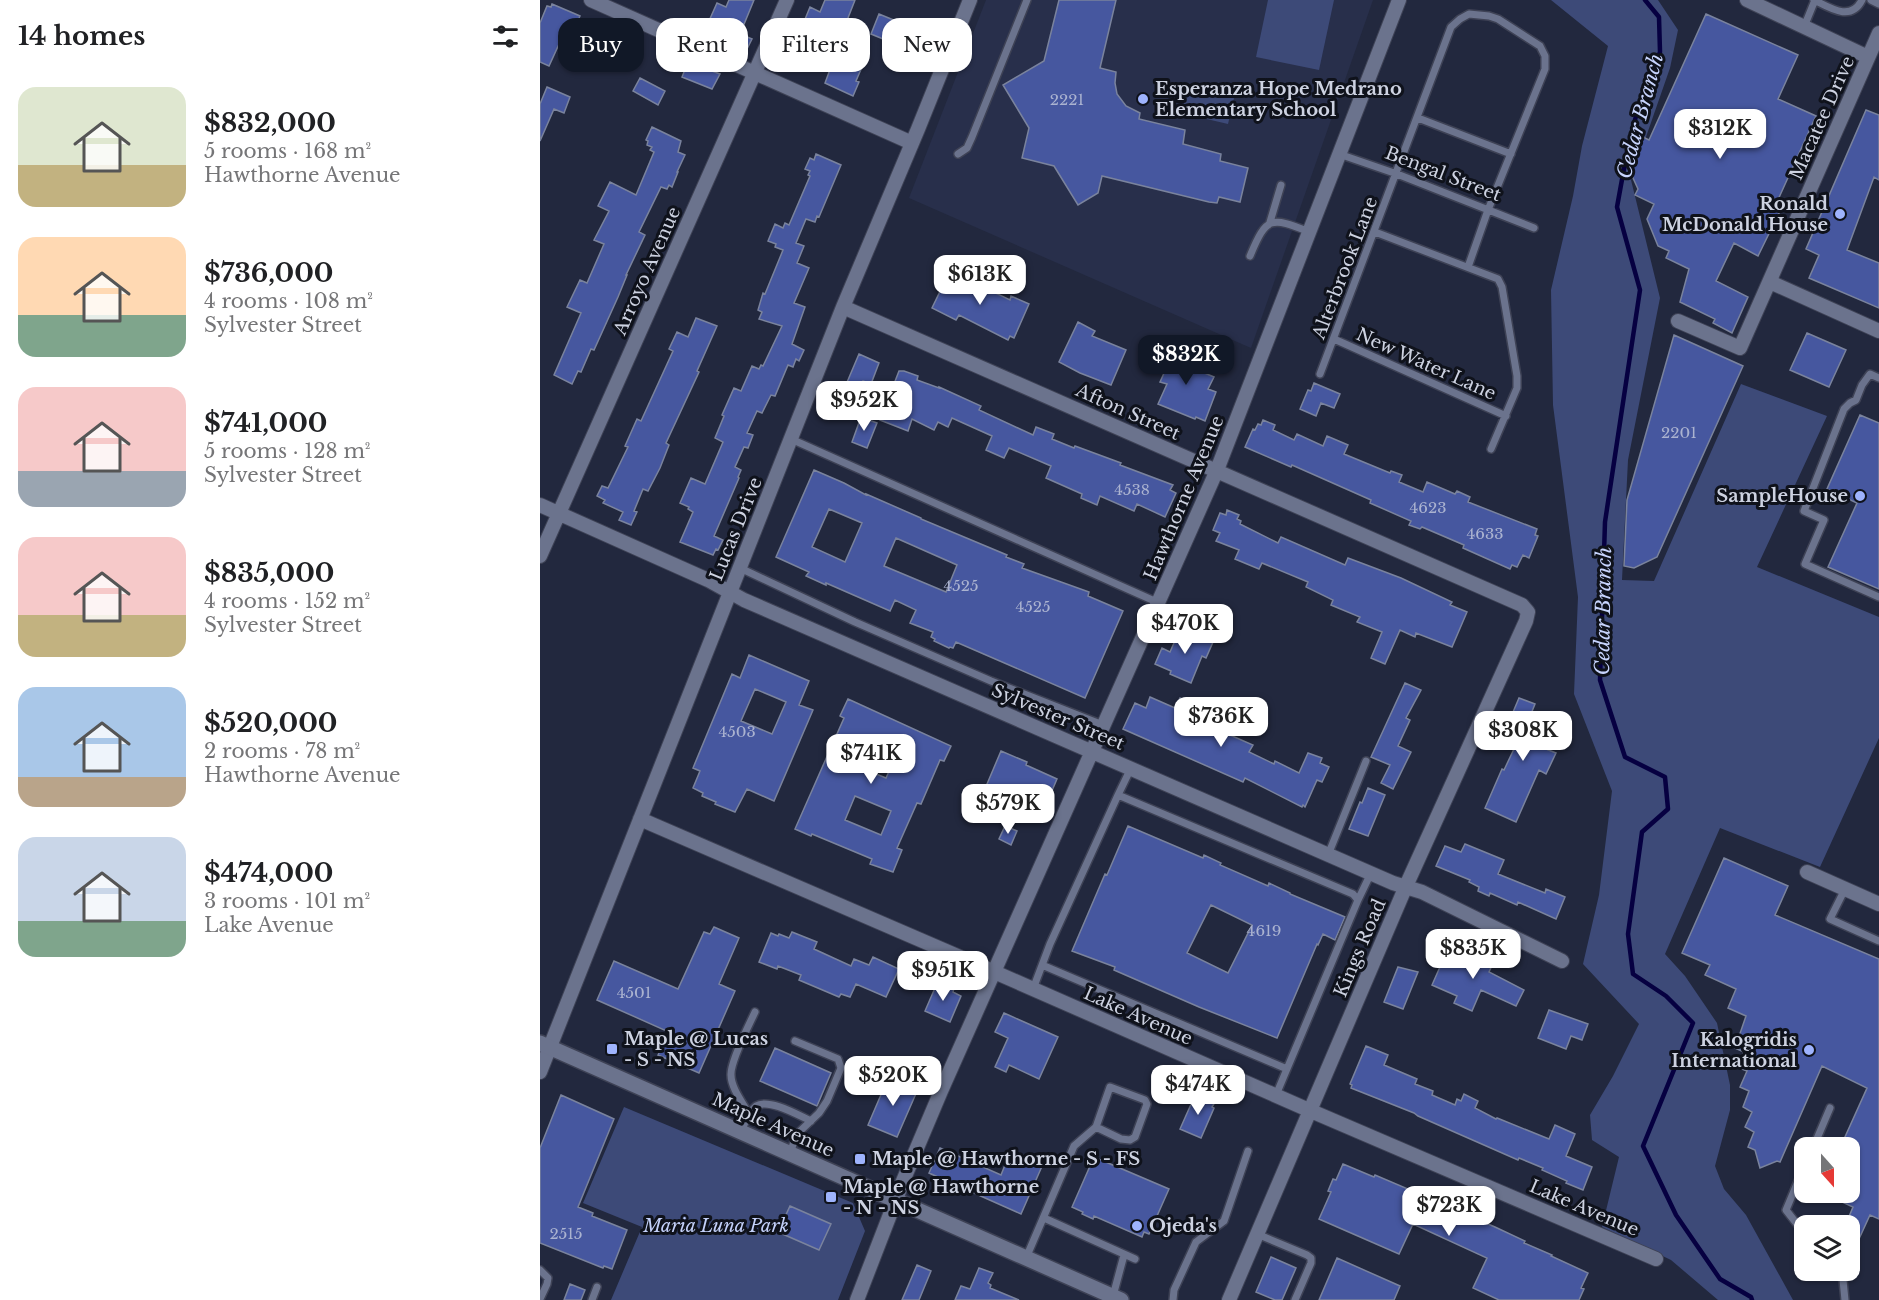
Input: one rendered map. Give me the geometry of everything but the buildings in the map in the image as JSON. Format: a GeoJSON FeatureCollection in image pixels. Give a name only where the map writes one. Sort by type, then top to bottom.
{"type":"FeatureCollection","features":[{"type":"Feature","properties":{"kind":"main road","name":"Maple Avenue"},"geometry":{"type":"LineString","coordinates":[[545,1045],[1117,1298]]}},
{"type":"Feature","properties":{"kind":"street"},"geometry":{"type":"LineString","coordinates":[[591,0],[912,143]]}},
{"type":"Feature","properties":{"kind":"street","name":"Arroyo Avenue"},"geometry":{"type":"LineString","coordinates":[[540,556],[787,0]]}},
{"type":"Feature","properties":{"kind":"street","name":"Lucas Drive"},"geometry":{"type":"LineString","coordinates":[[540,1072],[545,1045],[640,819],[843,307],[970,0]]}},
{"type":"Feature","properties":{"kind":"street","name":"Hawthorne Avenue"},"geometry":{"type":"LineString","coordinates":[[857,1300],[941,1091],[1217,470],[1399,0]]}},
{"type":"Feature","properties":{"kind":"street"},"geometry":{"type":"LineString","coordinates":[[1748,0],[1869,57]]}},
{"type":"Feature","properties":{"kind":"street","name":"Macatee Drive"},"geometry":{"type":"LineString","coordinates":[[1678,321],[1740,348],[1879,33]]}},
{"type":"Feature","properties":{"kind":"street"},"geometry":{"type":"LineString","coordinates":[[1770,282],[1879,332]]}},
{"type":"Feature","properties":{"kind":"street","name":"Afton Street"},"geometry":{"type":"LineString","coordinates":[[843,307],[1522,605],[1528,612]]}},
{"type":"Feature","properties":{"kind":"street","name":"Sylvester Street"},"geometry":{"type":"LineString","coordinates":[[540,505],[708,580],[730,593],[1091,752],[1393,883],[1422,892],[1562,961]]}},
{"type":"Feature","properties":{"kind":"street","name":"Kings Road"},"geometry":{"type":"LineString","coordinates":[[1229,1300],[1406,886],[1526,621],[1528,612]]}},
{"type":"Feature","properties":{"kind":"street","name":"Lake Avenue"},"geometry":{"type":"LineString","coordinates":[[640,819],[1311,1111],[1656,1258]]}},
{"type":"Feature","properties":{"kind":"street"},"geometry":{"type":"LineString","coordinates":[[1807,872],[1879,904]]}},
{"type":"Feature","properties":{"kind":"lane"},"geometry":{"type":"LineString","coordinates":[[958,154],[967,148],[972,137],[1027,0]]}},
{"type":"Feature","properties":{"kind":"lane"},"geometry":{"type":"LineString","coordinates":[[1804,27],[1814,0],[1838,12],[1849,13],[1859,6],[1862,0]]}},
{"type":"Feature","properties":{"kind":"lane"},"geometry":{"type":"LineString","coordinates":[[1871,0],[1879,4]]}},
{"type":"Feature","properties":{"kind":"lane","name":"Alterbrook Lane"},"geometry":{"type":"LineString","coordinates":[[1320,374],[1451,27],[1469,14],[1489,16],[1498,20],[1540,46],[1545,56],[1545,69],[1511,154]]}},
{"type":"Feature","properties":{"kind":"lane"},"geometry":{"type":"LineString","coordinates":[[1418,118],[1511,154],[1468,267]]}},
{"type":"Feature","properties":{"kind":"lane","name":"Bengal Street"},"geometry":{"type":"LineString","coordinates":[[1340,154],[1534,228]]}},
{"type":"Feature","properties":{"kind":"lane"},"geometry":{"type":"LineString","coordinates":[[1250,256],[1259,234],[1270,222],[1281,185]]}},
{"type":"Feature","properties":{"kind":"lane"},"geometry":{"type":"LineString","coordinates":[[1270,222],[1288,223],[1310,232]]}},
{"type":"Feature","properties":{"kind":"lane"},"geometry":{"type":"LineString","coordinates":[[1375,232],[1498,279],[1502,287],[1517,388],[1491,448]]}},
{"type":"Feature","properties":{"kind":"lane","name":"New Water Lane"},"geometry":{"type":"LineString","coordinates":[[1334,339],[1506,416]]}},
{"type":"Feature","properties":{"kind":"lane"},"geometry":{"type":"LineString","coordinates":[[1879,378],[1870,374],[1862,385],[1856,400],[1844,409],[1804,511],[1824,520],[1805,564],[1879,597]]}},
{"type":"Feature","properties":{"kind":"lane"},"geometry":{"type":"LineString","coordinates":[[792,439],[1159,603]]}},
{"type":"Feature","properties":{"kind":"lane"},"geometry":{"type":"LineString","coordinates":[[740,568],[855,622],[1102,726]]}},
{"type":"Feature","properties":{"kind":"lane"},"geometry":{"type":"LineString","coordinates":[[1328,855],[1366,761]]}},
{"type":"Feature","properties":{"kind":"lane"},"geometry":{"type":"LineString","coordinates":[[1033,989],[1131,768]]}},
{"type":"Feature","properties":{"kind":"lane"},"geometry":{"type":"LineString","coordinates":[[1118,795],[1353,894],[1358,900]]}},
{"type":"Feature","properties":{"kind":"lane"},"geometry":{"type":"LineString","coordinates":[[1276,1095],[1371,873]]}},
{"type":"Feature","properties":{"kind":"lane"},"geometry":{"type":"LineString","coordinates":[[1845,889],[1830,919],[1879,941]]}},
{"type":"Feature","properties":{"kind":"lane"},"geometry":{"type":"LineString","coordinates":[[1042,965],[1287,1069]]}},
{"type":"Feature","properties":{"kind":"lane"},"geometry":{"type":"LineString","coordinates":[[749,1114],[735,1090],[730,1075],[755,1012]]}},
{"type":"Feature","properties":{"kind":"lane"},"geometry":{"type":"LineString","coordinates":[[790,1154],[796,1135],[827,1101],[840,1068],[838,1059],[795,1041]]}},
{"type":"Feature","properties":{"kind":"lane"},"geometry":{"type":"LineString","coordinates":[[1026,1258],[1074,1146],[1096,1127],[1110,1087],[1145,1100],[1147,1104],[1135,1137],[1130,1140],[1121,1139],[1096,1127]]}},
{"type":"Feature","properties":{"kind":"lane"},"geometry":{"type":"LineString","coordinates":[[741,1132],[749,1114],[760,1104],[771,1104],[811,1121]]}},
{"type":"Feature","properties":{"kind":"lane"},"geometry":{"type":"LineString","coordinates":[[1818,1137],[1830,1108]]}},
{"type":"Feature","properties":{"kind":"lane"},"geometry":{"type":"LineString","coordinates":[[1173,1300],[1174,1290],[1196,1242],[1224,1221],[1248,1151]]}},
{"type":"Feature","properties":{"kind":"lane"},"geometry":{"type":"LineString","coordinates":[[1794,1191],[1786,1210],[1794,1220]]}},
{"type":"Feature","properties":{"kind":"lane"},"geometry":{"type":"LineString","coordinates":[[1044,1218],[1135,1259]]}},
{"type":"Feature","properties":{"kind":"lane"},"geometry":{"type":"LineString","coordinates":[[1257,1234],[1311,1258],[1295,1300]]}},
{"type":"Feature","properties":{"kind":"lane"},"geometry":{"type":"LineString","coordinates":[[1117,1298],[1124,1255]]}},
{"type":"Feature","properties":{"kind":"lane"},"geometry":{"type":"LineString","coordinates":[[540,1270],[548,1278],[540,1299]]}},
{"type":"Feature","properties":{"kind":"lane"},"geometry":{"type":"LineString","coordinates":[[1843,1281],[1845,1300]]}},
{"type":"Feature","properties":{"kind":"lane"},"geometry":{"type":"LineString","coordinates":[[592,1300],[597,1287]]}},
{"type":"Feature","properties":{"kind":"shaded area","name":"Esperanza Hope Medrano Elementary School"},"geometry":{"type":"Polygon","coordinates":[[[986,0],[1373,0],[1251,348],[909,198],[958,72],[972,72],[972,36],[986,0]]]}},
{"type":"Feature","properties":{"kind":"green space"},"geometry":{"type":"Polygon","coordinates":[[[1268,0],[1334,0],[1319,70],[1256,57],[1268,0]]]}},
{"type":"Feature","properties":{"kind":"green space"},"geometry":{"type":"Polygon","coordinates":[[[1551,0],[1658,0],[1678,30],[1670,68],[1631,180],[1660,298],[1628,460],[1622,580],[1654,581],[1741,384],[1827,416],[1757,567],[1879,617],[1879,738],[1820,867],[1720,828],[1665,954],[1685,976],[1717,1023],[1730,1085],[1730,1110],[1715,1166],[1724,1189],[1746,1215],[1793,1300],[1718,1300],[1671,1260],[1602,1227],[1619,1157],[1592,1140],[1590,1115],[1639,1024],[1583,964],[1599,895],[1612,791],[1574,694],[1578,597],[1553,405],[1551,290],[1582,146],[1608,46],[1551,0]]]}},
{"type":"Feature","properties":{"kind":"green space"},"geometry":{"type":"Polygon","coordinates":[[[1188,87],[1234,98],[1228,124],[1181,113],[1188,87]]]}},
{"type":"Feature","properties":{"kind":"green space","name":"Maria Luna Park"},"geometry":{"type":"Polygon","coordinates":[[[624,1107],[853,1203],[865,1231],[838,1300],[611,1300],[642,1227],[583,1203],[624,1107]]]}},
{"type":"Feature","properties":{"kind":"waterway","name":"Cedar Branch"},"geometry":{"type":"LineString","coordinates":[[1645,0],[1659,17],[1660,52],[1636,116],[1617,207],[1640,290],[1605,522],[1600,680],[1625,757],[1665,777],[1668,809],[1642,832],[1628,934],[1633,974],[1666,996],[1693,1023],[1643,1146],[1676,1215],[1720,1279],[1751,1297],[1752,1300]]}},
{"type":"Feature","properties":{"kind":"place","name":"Esperanza Hope Medrano Elementary School"},"geometry":{"type":"Point","coordinates":[1143,99]}},
{"type":"Feature","properties":{"kind":"place","name":"Ronald McDonald House"},"geometry":{"type":"Point","coordinates":[1840,214]}},
{"type":"Feature","properties":{"kind":"place","name":"SampleHouse"},"geometry":{"type":"Point","coordinates":[1860,496]}},
{"type":"Feature","properties":{"kind":"place","name":"Maple @ Lucas - S - NS"},"geometry":{"type":"Point","coordinates":[612,1049]}},
{"type":"Feature","properties":{"kind":"place","name":"Kalogridis International"},"geometry":{"type":"Point","coordinates":[1809,1050]}},
{"type":"Feature","properties":{"kind":"place","name":"Maple @ Hawthorne - S - FS"},"geometry":{"type":"Point","coordinates":[860,1159]}},
{"type":"Feature","properties":{"kind":"place","name":"Maple @ Hawthorne - N - NS"},"geometry":{"type":"Point","coordinates":[831,1197]}},
{"type":"Feature","properties":{"kind":"place","name":"Ojeda's"},"geometry":{"type":"Point","coordinates":[1137,1226]}}]}
